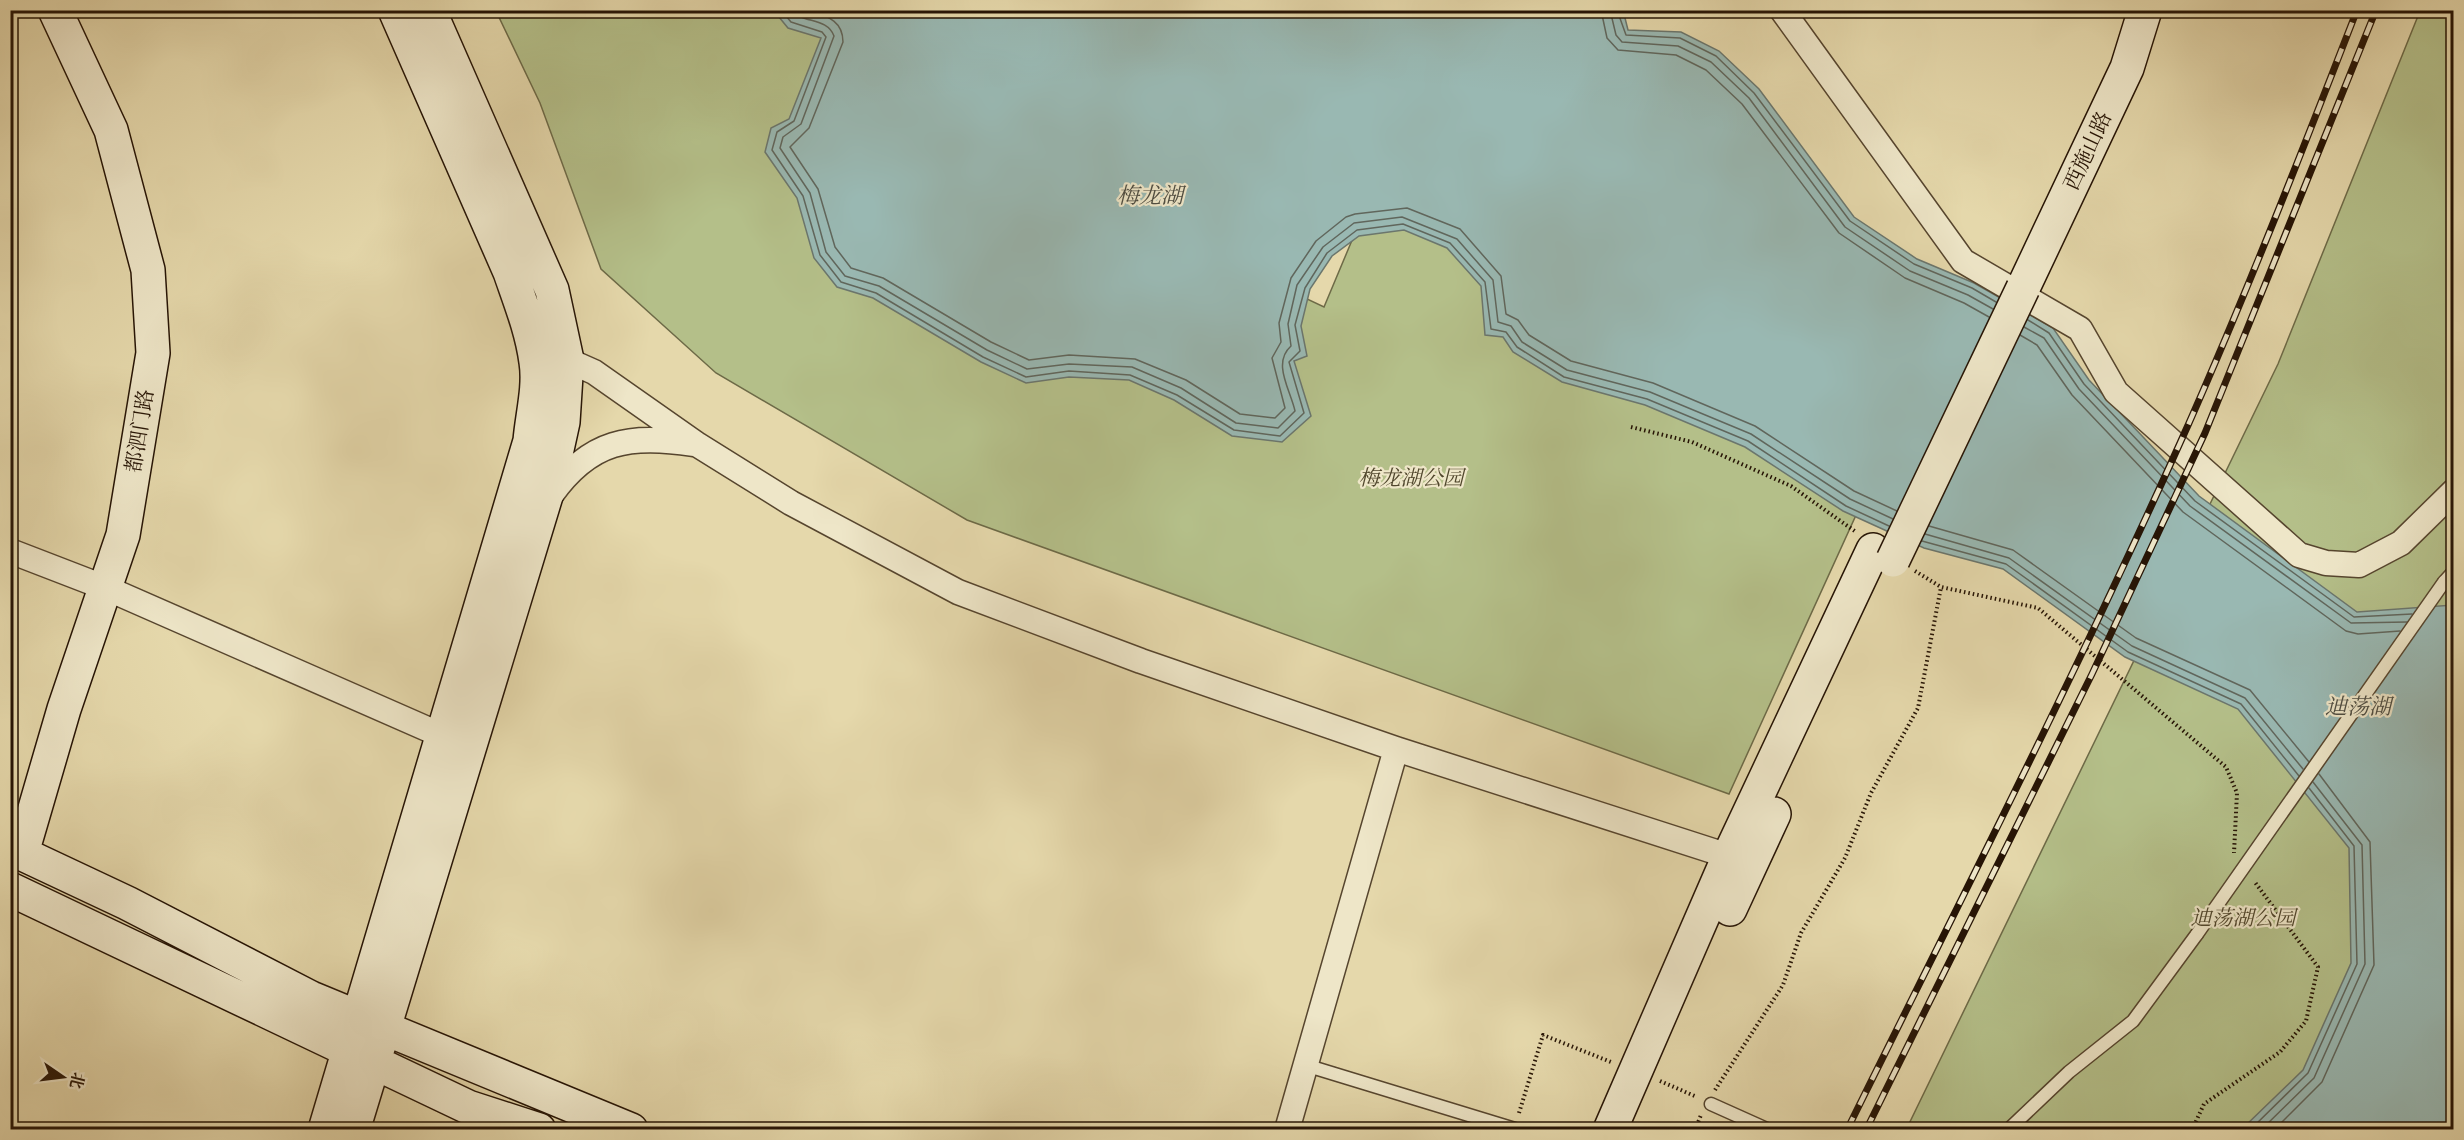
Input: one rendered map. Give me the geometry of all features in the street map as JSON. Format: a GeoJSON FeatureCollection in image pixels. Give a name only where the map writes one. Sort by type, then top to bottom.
{"type":"FeatureCollection","features":[{"type":"Feature","properties":{"kind":"street","name":"都泗门路"},"geometry":{"type":"LineString","coordinates":[[16,850],[123,536],[153,353],[148,270],[111,130],[54,10]]}},
{"type":"Feature","properties":{"kind":"street"},"geometry":{"type":"LineString","coordinates":[[372,1023],[441,735],[552,361],[510,272],[395,10]]}},
{"type":"Feature","properties":{"kind":"street"},"geometry":{"type":"LineString","coordinates":[[325,1130],[362,1056],[542,507],[563,422],[552,361],[552,290],[429,10]]}},
{"type":"Feature","properties":{"kind":"street"},"geometry":{"type":"LineString","coordinates":[[1782,10],[1963,261],[2080,329],[2116,392],[2299,555],[2326,563],[2359,565],[2401,543],[2454,491]]}},
{"type":"Feature","properties":{"kind":"street","name":"西施山路"},"geometry":{"type":"LineString","coordinates":[[2013,285],[2111,62],[2127,10]]}},
{"type":"Feature","properties":{"kind":"street","name":"西施山路"},"geometry":{"type":"LineString","coordinates":[[2013,285],[2127,68],[2145,10]]}},
{"type":"Feature","properties":{"kind":"street"},"geometry":{"type":"LineString","coordinates":[[1610,1130],[2013,285]]}},
{"type":"Feature","properties":{"kind":"street"},"geometry":{"type":"LineString","coordinates":[[552,361],[594,372],[698,445],[791,503],[958,592],[1141,662],[1396,749],[1740,860]]}},
{"type":"Feature","properties":{"kind":"street"},"geometry":{"type":"LineString","coordinates":[[542,507],[568,470],[596,452],[627,441],[657,438],[698,445]]}},
{"type":"Feature","properties":{"kind":"street"},"geometry":{"type":"LineString","coordinates":[[10,551],[106,588],[441,735]]}},
{"type":"Feature","properties":{"kind":"street"},"geometry":{"type":"LineString","coordinates":[[1287,1130],[1396,749]]}},
{"type":"Feature","properties":{"kind":"street"},"geometry":{"type":"LineString","coordinates":[[10,884],[16,850],[127,903],[311,998],[631,1130]]}},
{"type":"Feature","properties":{"kind":"street"},"geometry":{"type":"LineString","coordinates":[[1631,1130],[1740,860]]}},
{"type":"Feature","properties":{"kind":"street"},"geometry":{"type":"LineString","coordinates":[[10,889],[468,1107],[539,1130]]}},
{"type":"Feature","properties":{"kind":"street"},"geometry":{"type":"LineString","coordinates":[[353,1130],[362,1056]]}},
{"type":"Feature","properties":{"kind":"lane"},"geometry":{"type":"LineString","coordinates":[[2008,1130],[2069,1072],[2133,1021],[2454,571]]}},
{"type":"Feature","properties":{"kind":"lane"},"geometry":{"type":"LineString","coordinates":[[1305,1065],[1517,1129]]}},
{"type":"Feature","properties":{"kind":"lane"},"geometry":{"type":"LineString","coordinates":[[1712,1100],[1769,1130]]}},
{"type":"Feature","properties":{"kind":"path"},"geometry":{"type":"LineString","coordinates":[[1632,427],[1692,442],[1791,486],[1885,554],[1941,587],[2038,608],[2226,767],[2237,792],[2234,854],[2241,863]]}},
{"type":"Feature","properties":{"kind":"path"},"geometry":{"type":"LineString","coordinates":[[1712,1100],[1783,985],[1801,933],[1845,858],[1871,793],[1918,708],[1941,587]]}},
{"type":"Feature","properties":{"kind":"path"},"geometry":{"type":"LineString","coordinates":[[2192,1130],[2204,1104],[2280,1052],[2306,1021],[2318,967],[2248,872]]}},
{"type":"Feature","properties":{"kind":"path"},"geometry":{"type":"LineString","coordinates":[[1517,1129],[1543,1035]]}},
{"type":"Feature","properties":{"kind":"path"},"geometry":{"type":"LineString","coordinates":[[1695,1130],[1702,1114]]}},
{"type":"Feature","properties":{"kind":"path"},"geometry":{"type":"LineString","coordinates":[[2106,1130],[2109,1124],[2120,1130]]}},
{"type":"Feature","properties":{"kind":"green space","name":"梅龙湖公园"},"geometry":{"type":"Polygon","coordinates":[[[496,11],[815,11],[1182,240],[1324,307],[1358,226],[1419,211],[1867,491],[1729,794],[967,520],[716,373],[601,269],[540,103],[496,11]]]}},
{"type":"Feature","properties":{"kind":"green space","name":"迪荡湖公园"},"geometry":{"type":"Polygon","coordinates":[[[2420,11],[2453,11],[2453,1129],[1906,1130],[2278,364],[2420,11]]]}},
{"type":"Feature","properties":{"kind":"water","name":"梅龙湖"},"geometry":{"type":"Polygon","coordinates":[[[1623,10],[1628,30],[1681,32],[1719,51],[1759,89],[1854,217],[1917,259],[1974,283],[2053,328],[2089,380],[2199,496],[2357,612],[2453,605],[2453,1129],[2242,1129],[2303,1070],[2351,963],[2349,848],[2238,709],[2125,657],[2003,569],[1924,548],[1843,511],[1745,447],[1645,405],[1562,382],[1513,352],[1503,337],[1485,335],[1481,286],[1447,248],[1404,230],[1359,236],[1332,256],[1310,289],[1301,326],[1307,356],[1294,361],[1311,416],[1282,442],[1232,436],[1174,400],[1129,380],[1069,377],[1026,383],[981,362],[873,298],[837,287],[814,258],[797,198],[765,152],[771,128],[789,119],[821,38],[788,28],[774,11],[1623,10]]]}},
{"type":"Feature","properties":{"kind":"railway"},"geometry":{"type":"LineString","coordinates":[[1847,1130],[2107,601],[2189,423],[2233,321],[2357,10]]}},
{"type":"Feature","properties":{"kind":"railway"},"geometry":{"type":"LineString","coordinates":[[1866,1130],[2092,674],[2205,433],[2376,10]]}},
{"type":"Feature","properties":{"kind":"water label","name":"迪荡湖"},"geometry":{"type":"Point","coordinates":[2358,707]}}]}
